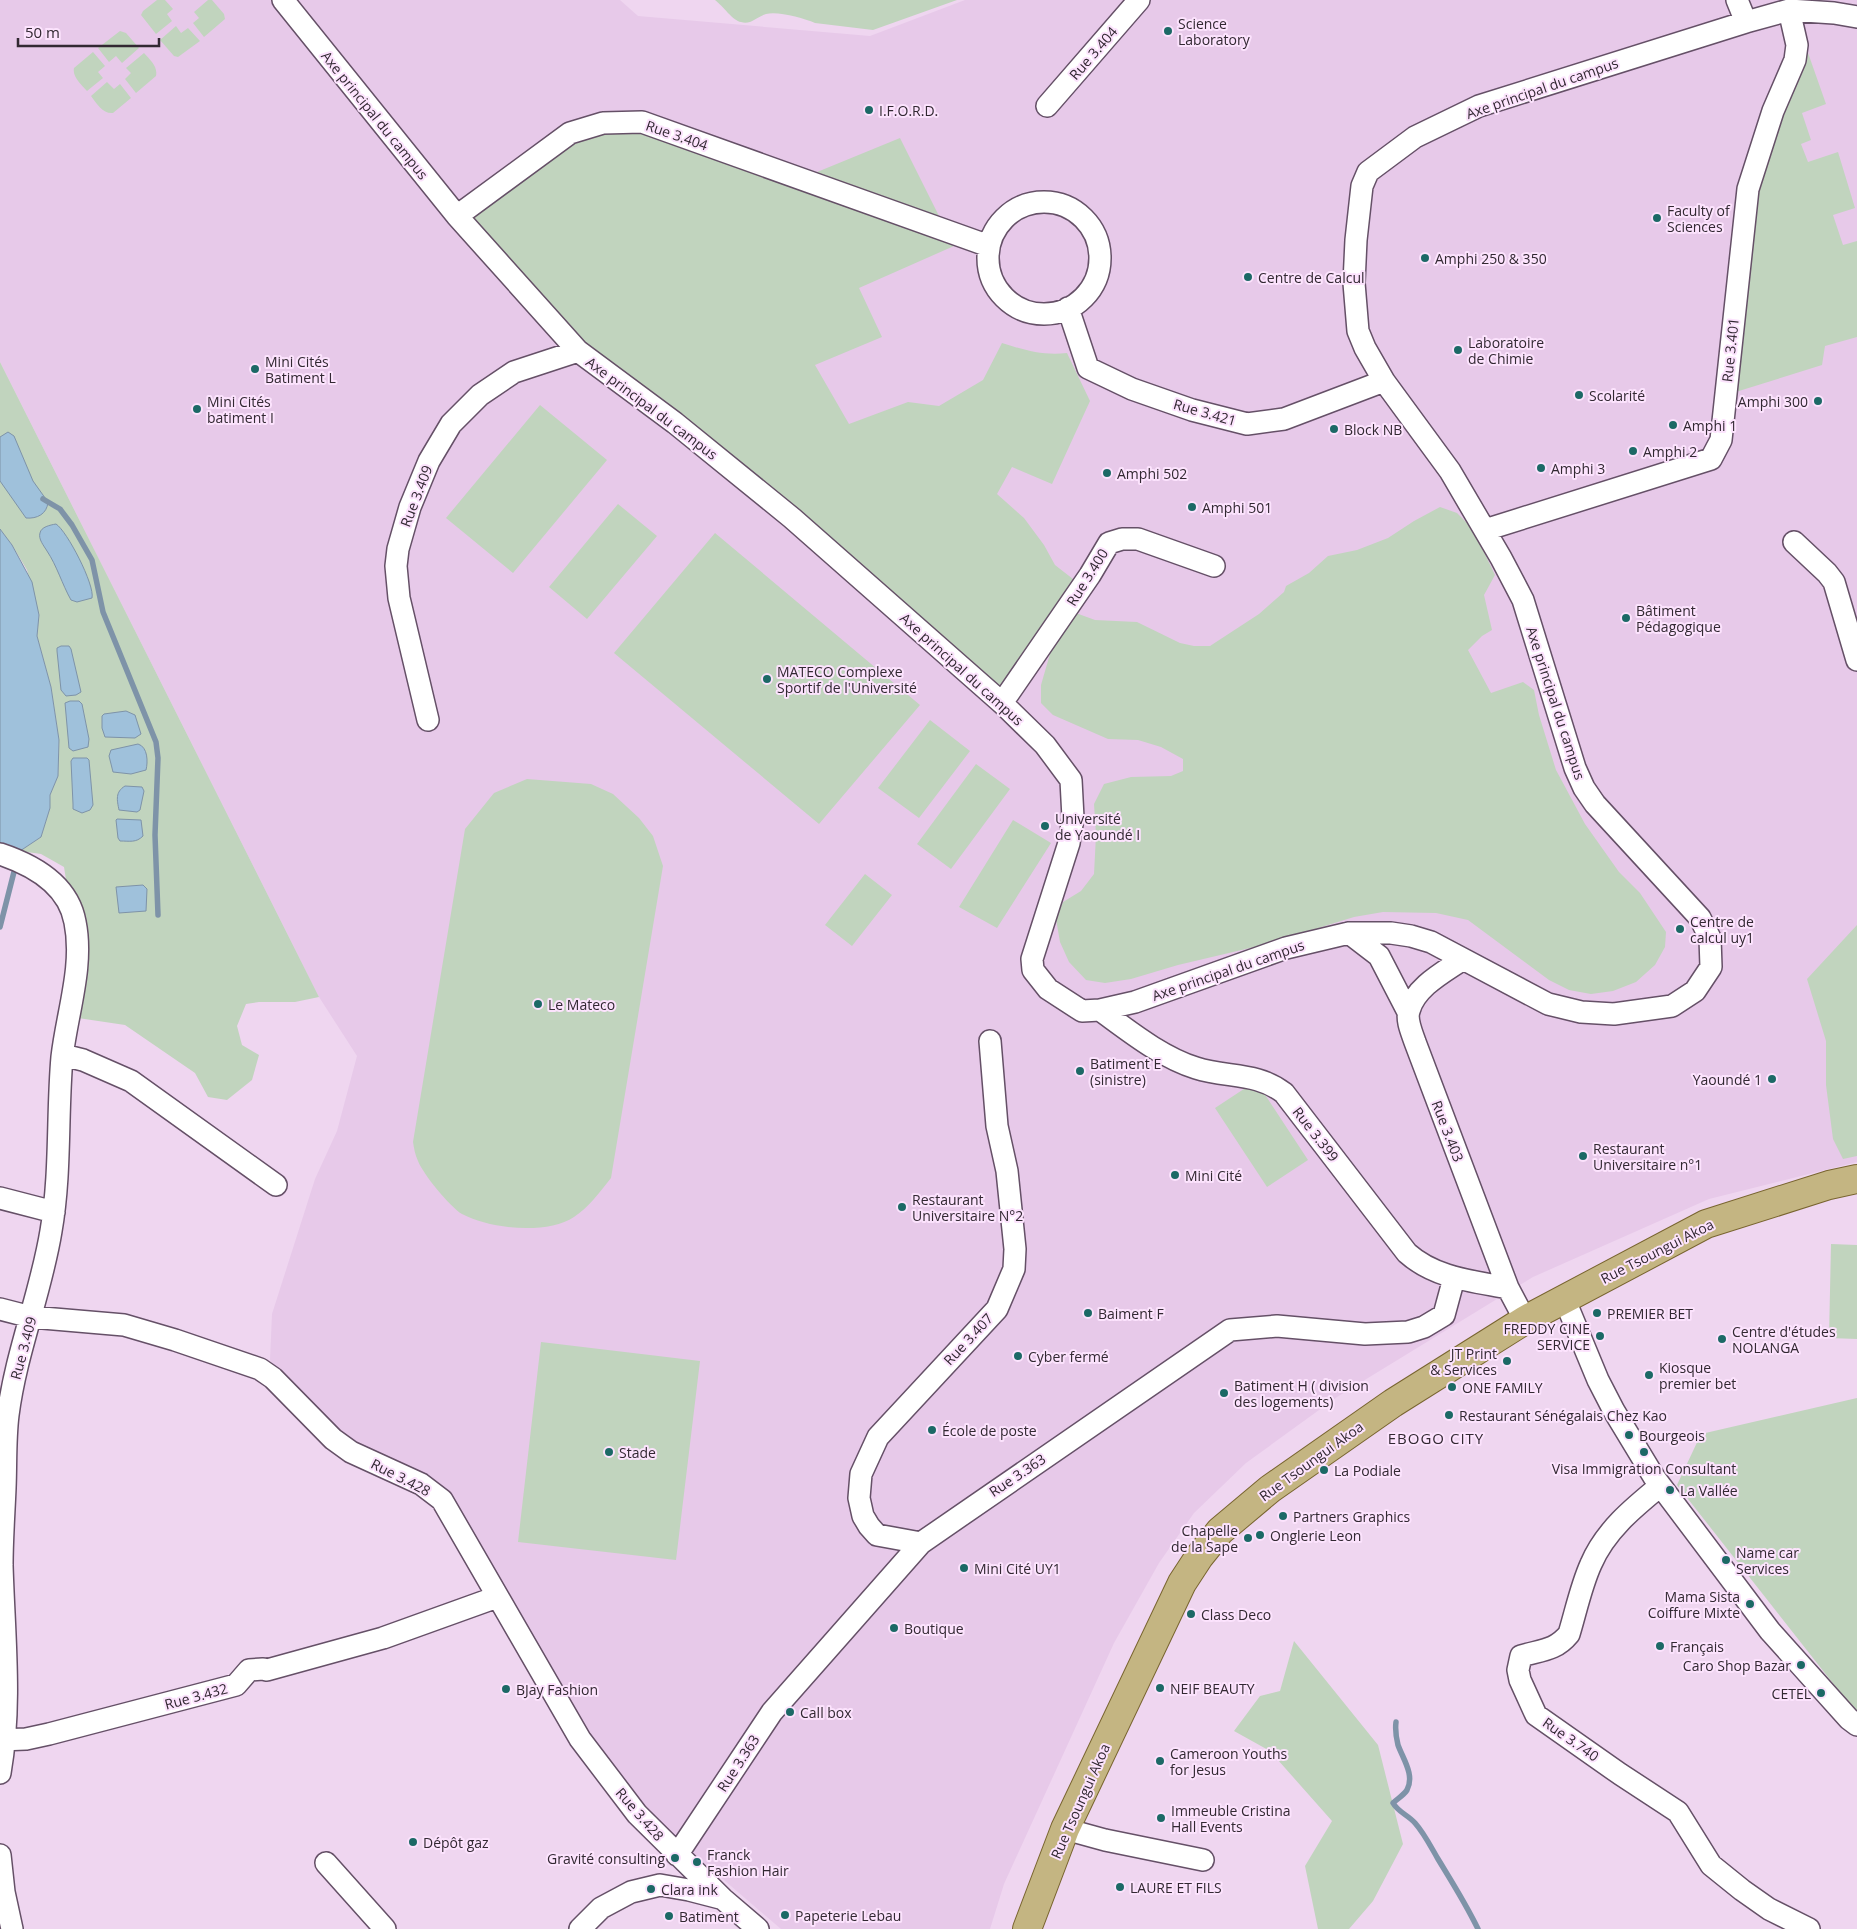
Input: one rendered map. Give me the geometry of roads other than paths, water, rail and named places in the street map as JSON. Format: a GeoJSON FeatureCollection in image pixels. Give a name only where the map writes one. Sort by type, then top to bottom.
{"type":"FeatureCollection","features":[{"type":"Feature","properties":{"kind":"main road","name":"Rue Tsoungui Akoa"},"geometry":{"type":"LineString","coordinates":[[1027,1929],[1065,1829],[1182,1583],[1199,1557],[1220,1531],[1270,1489],[1393,1403],[1524,1320],[1706,1224],[1829,1185],[1857,1179]]}},
{"type":"Feature","properties":{"kind":"street","name":"Axe principal du campus"},"geometry":{"type":"LineString","coordinates":[[283,0],[457,216],[578,351],[675,423],[792,518],[1002,703],[1045,745],[1071,780],[1072,818],[1069,843],[1032,959],[1034,970],[1048,989],[1082,1011],[1100,1010],[1135,1002],[1286,948],[1349,933],[1391,932],[1431,942],[1548,1004],[1581,1012],[1614,1014],[1672,1006],[1695,991],[1711,967],[1710,938],[1700,918],[1595,804],[1584,788],[1575,768],[1523,600],[1450,471],[1384,381],[1358,332],[1354,283],[1356,240],[1362,186],[1368,172],[1415,138],[1479,106],[1789,10],[1834,13],[1857,17]]}},
{"type":"Feature","properties":{"kind":"street","name":"Rue 3.404"},"geometry":{"type":"LineString","coordinates":[[1047,106],[1139,0]]}},
{"type":"Feature","properties":{"kind":"street"},"geometry":{"type":"LineString","coordinates":[[1738,0],[1746,22]]}},
{"type":"Feature","properties":{"kind":"street","name":"Rue 3.401"},"geometry":{"type":"LineString","coordinates":[[1485,530],[1711,460],[1721,440],[1748,190],[1773,111],[1795,60],[1797,45],[1789,10]]}},
{"type":"Feature","properties":{"kind":"street","name":"Rue 3.404"},"geometry":{"type":"LineString","coordinates":[[457,216],[570,133],[603,124],[642,122],[989,246]]}},
{"type":"Feature","properties":{"kind":"street"},"geometry":{"type":"LineString","coordinates":[[1048,202],[1064,206],[1078,214],[1090,226],[1097,240],[1100,256],[1098,272],[1092,287],[1081,299],[1068,308],[1053,313],[1022,310],[1009,302],[998,291],[991,277],[988,262],[989,246],[994,231],[1004,218],[1017,209],[1032,203],[1048,202]]}},
{"type":"Feature","properties":{"kind":"street","name":"Rue 3.421"},"geometry":{"type":"LineString","coordinates":[[1068,308],[1088,368],[1132,389],[1175,404],[1247,424],[1284,419],[1384,381]]}},
{"type":"Feature","properties":{"kind":"street","name":"Rue 3.409"},"geometry":{"type":"LineString","coordinates":[[428,720],[399,598],[396,566],[398,549],[410,507],[430,461],[451,424],[480,395],[514,372],[578,351]]}},
{"type":"Feature","properties":{"kind":"street","name":"Rue 3.400"},"geometry":{"type":"LineString","coordinates":[[1002,703],[1090,575],[1108,543],[1122,539],[1138,539],[1214,566]]}},
{"type":"Feature","properties":{"kind":"street"},"geometry":{"type":"LineString","coordinates":[[1794,542],[1834,582],[1857,660]]}},
{"type":"Feature","properties":{"kind":"street","name":"Rue 3.409"},"geometry":{"type":"LineString","coordinates":[[0,854],[35,868],[50,879],[61,892],[70,905],[75,922],[78,954],[62,1055],[54,1212],[51,1232],[20,1356],[8,1417],[2,1562],[8,1703],[0,1774]]}},
{"type":"Feature","properties":{"kind":"street","name":"Rue 3.403"},"geometry":{"type":"LineString","coordinates":[[1349,933],[1379,956],[1408,1012],[1415,1042],[1508,1288],[1524,1320]]}},
{"type":"Feature","properties":{"kind":"street"},"geometry":{"type":"LineString","coordinates":[[1408,1012],[1424,987],[1463,959]]}},
{"type":"Feature","properties":{"kind":"street","name":"Rue 3.399"},"geometry":{"type":"LineString","coordinates":[[1100,1010],[1137,1037],[1196,1068],[1255,1078],[1278,1088],[1296,1108],[1407,1253],[1420,1264],[1454,1278],[1508,1288]]}},
{"type":"Feature","properties":{"kind":"street","name":"Rue 3.407"},"geometry":{"type":"LineString","coordinates":[[920,1543],[877,1535],[869,1526],[863,1516],[859,1498],[861,1474],[878,1437],[996,1309],[1014,1269],[1015,1249],[1008,1171],[997,1126],[990,1041]]}},
{"type":"Feature","properties":{"kind":"street"},"geometry":{"type":"LineString","coordinates":[[62,1055],[82,1060],[131,1081],[276,1185]]}},
{"type":"Feature","properties":{"kind":"street"},"geometry":{"type":"LineString","coordinates":[[0,1198],[54,1212]]}},
{"type":"Feature","properties":{"kind":"street","name":"Rue 3.363"},"geometry":{"type":"LineString","coordinates":[[677,1855],[772,1712],[920,1543],[1230,1330],[1277,1326],[1365,1334],[1408,1332],[1424,1327],[1444,1315],[1454,1278]]}},
{"type":"Feature","properties":{"kind":"street"},"geometry":{"type":"LineString","coordinates":[[1564,1298],[1598,1380],[1614,1411],[1660,1486],[1770,1631],[1849,1719],[1857,1725]]}},
{"type":"Feature","properties":{"kind":"street","name":"Rue 3.428"},"geometry":{"type":"LineString","coordinates":[[0,1309],[31,1318],[124,1325],[260,1369],[267,1373],[333,1439],[351,1452],[421,1484],[442,1500],[580,1739],[637,1814],[677,1855],[758,1929]]}},
{"type":"Feature","properties":{"kind":"street","name":"Rue 3.740"},"geometry":{"type":"LineString","coordinates":[[1660,1486],[1633,1508],[1604,1540],[1590,1564],[1569,1634],[1561,1644],[1521,1656],[1518,1670],[1523,1689],[1536,1714],[1620,1774],[1678,1812],[1711,1865],[1768,1909],[1809,1929]]}},
{"type":"Feature","properties":{"kind":"street","name":"Rue 3.432"},"geometry":{"type":"LineString","coordinates":[[3,1740],[49,1734],[236,1685],[249,1670],[267,1670],[382,1638],[497,1597]]}},
{"type":"Feature","properties":{"kind":"street"},"geometry":{"type":"LineString","coordinates":[[1065,1829],[1105,1840],[1203,1860]]}},
{"type":"Feature","properties":{"kind":"street"},"geometry":{"type":"LineString","coordinates":[[0,1855],[4,1892],[12,1929]]}},
{"type":"Feature","properties":{"kind":"street"},"geometry":{"type":"LineString","coordinates":[[326,1863],[385,1929]]}},
{"type":"Feature","properties":{"kind":"street"},"geometry":{"type":"LineString","coordinates":[[580,1929],[602,1908],[631,1892],[660,1885],[723,1898]]}},
{"type":"Feature","properties":{"kind":"water"},"geometry":{"type":"Polygon","coordinates":[[[8,432],[14,436],[33,481],[48,502],[44,513],[38,517],[26,518],[0,481],[0,437],[8,432]]]}},
{"type":"Feature","properties":{"kind":"water"},"geometry":{"type":"Polygon","coordinates":[[[56,524],[67,537],[85,571],[92,591],[92,598],[77,602],[71,600],[40,538],[42,529],[56,524]]]}},
{"type":"Feature","properties":{"kind":"water"},"geometry":{"type":"Polygon","coordinates":[[[0,529],[12,545],[32,582],[39,615],[37,636],[51,687],[59,740],[58,776],[50,795],[50,808],[41,837],[20,851],[0,846],[0,529]]]}},
{"type":"Feature","properties":{"kind":"water"},"geometry":{"type":"Polygon","coordinates":[[[69,646],[71,649],[81,692],[76,695],[66,696],[61,690],[57,648],[69,646]]]}},
{"type":"Feature","properties":{"kind":"water"},"geometry":{"type":"Polygon","coordinates":[[[79,701],[82,704],[89,739],[88,747],[73,751],[69,748],[65,703],[79,701]]]}},
{"type":"Feature","properties":{"kind":"water"},"geometry":{"type":"Polygon","coordinates":[[[126,711],[135,715],[141,734],[135,738],[105,737],[102,728],[102,716],[104,714],[126,711]]]}},
{"type":"Feature","properties":{"kind":"water"},"geometry":{"type":"Polygon","coordinates":[[[138,744],[145,751],[147,759],[146,770],[131,774],[113,772],[109,756],[111,750],[138,744]]]}},
{"type":"Feature","properties":{"kind":"water"},"geometry":{"type":"Polygon","coordinates":[[[73,758],[87,758],[89,760],[93,805],[90,810],[82,813],[73,809],[71,761],[73,758]]]}},
{"type":"Feature","properties":{"kind":"water"},"geometry":{"type":"Polygon","coordinates":[[[125,786],[142,787],[144,791],[140,810],[137,812],[119,810],[118,794],[125,786]]]}},
{"type":"Feature","properties":{"kind":"water"},"geometry":{"type":"Polygon","coordinates":[[[117,819],[141,820],[143,836],[135,841],[120,841],[118,838],[117,819]]]}},
{"type":"Feature","properties":{"kind":"water"},"geometry":{"type":"Polygon","coordinates":[[[143,885],[147,889],[146,911],[119,913],[116,887],[143,885]]]}},
{"type":"Feature","properties":{"kind":"waterway"},"geometry":{"type":"LineString","coordinates":[[43,499],[60,509],[72,525],[92,560],[103,612],[156,742],[158,758],[155,835],[158,915]]}},
{"type":"Feature","properties":{"kind":"waterway"},"geometry":{"type":"LineString","coordinates":[[0,927],[16,864]]}},
{"type":"Feature","properties":{"kind":"waterway"},"geometry":{"type":"LineString","coordinates":[[1396,1722],[1398,1745],[1410,1779],[1407,1790],[1393,1803],[1421,1831],[1459,1893],[1478,1929]]}},
{"type":"Feature","properties":{"kind":"place","name":"Science Laboratory"},"geometry":{"type":"Point","coordinates":[1168,31]}},
{"type":"Feature","properties":{"kind":"place","name":"I.F.O.R.D."},"geometry":{"type":"Point","coordinates":[869,110]}},
{"type":"Feature","properties":{"kind":"place","name":"Faculty of Sciences"},"geometry":{"type":"Point","coordinates":[1657,218]}},
{"type":"Feature","properties":{"kind":"place","name":"Amphi 250 & 350"},"geometry":{"type":"Point","coordinates":[1425,258]}},
{"type":"Feature","properties":{"kind":"place","name":"Centre de Calcul"},"geometry":{"type":"Point","coordinates":[1248,277]}},
{"type":"Feature","properties":{"kind":"place","name":"Laboratoire de Chimie"},"geometry":{"type":"Point","coordinates":[1458,350]}},
{"type":"Feature","properties":{"kind":"place","name":"Mini Cités Batiment L"},"geometry":{"type":"Point","coordinates":[255,369]}},
{"type":"Feature","properties":{"kind":"place","name":"Scolarité"},"geometry":{"type":"Point","coordinates":[1579,395]}},
{"type":"Feature","properties":{"kind":"place","name":"Amphi 300"},"geometry":{"type":"Point","coordinates":[1818,401]}},
{"type":"Feature","properties":{"kind":"place","name":"Mini Cités batiment I"},"geometry":{"type":"Point","coordinates":[197,409]}},
{"type":"Feature","properties":{"kind":"place","name":"Amphi 1"},"geometry":{"type":"Point","coordinates":[1673,425]}},
{"type":"Feature","properties":{"kind":"place","name":"Block NB"},"geometry":{"type":"Point","coordinates":[1334,429]}},
{"type":"Feature","properties":{"kind":"place","name":"Amphi 2"},"geometry":{"type":"Point","coordinates":[1633,451]}},
{"type":"Feature","properties":{"kind":"place","name":"Amphi 3"},"geometry":{"type":"Point","coordinates":[1541,468]}},
{"type":"Feature","properties":{"kind":"place","name":"Amphi 502"},"geometry":{"type":"Point","coordinates":[1107,473]}},
{"type":"Feature","properties":{"kind":"place","name":"Amphi 501"},"geometry":{"type":"Point","coordinates":[1192,507]}},
{"type":"Feature","properties":{"kind":"place","name":"Bâtiment Pédagogique"},"geometry":{"type":"Point","coordinates":[1626,618]}},
{"type":"Feature","properties":{"kind":"place","name":"MATECO Complexe Sportif de l'Université"},"geometry":{"type":"Point","coordinates":[767,679]}},
{"type":"Feature","properties":{"kind":"place","name":"Université de Yaoundé I"},"geometry":{"type":"Point","coordinates":[1045,826]}},
{"type":"Feature","properties":{"kind":"place","name":"Centre de calcul uy1"},"geometry":{"type":"Point","coordinates":[1680,929]}},
{"type":"Feature","properties":{"kind":"place","name":"Le Mateco"},"geometry":{"type":"Point","coordinates":[538,1004]}},
{"type":"Feature","properties":{"kind":"place","name":"Batiment E (sinistre)"},"geometry":{"type":"Point","coordinates":[1080,1071]}},
{"type":"Feature","properties":{"kind":"place","name":"Yaoundé 1"},"geometry":{"type":"Point","coordinates":[1772,1079]}},
{"type":"Feature","properties":{"kind":"place","name":"Restaurant Universitaire n°1"},"geometry":{"type":"Point","coordinates":[1583,1156]}},
{"type":"Feature","properties":{"kind":"place","name":"Mini Cité"},"geometry":{"type":"Point","coordinates":[1175,1175]}},
{"type":"Feature","properties":{"kind":"place","name":"Restaurant Universitaire N°2"},"geometry":{"type":"Point","coordinates":[902,1207]}},
{"type":"Feature","properties":{"kind":"place","name":"Baiment F"},"geometry":{"type":"Point","coordinates":[1088,1313]}},
{"type":"Feature","properties":{"kind":"place","name":"PREMIER BET"},"geometry":{"type":"Point","coordinates":[1597,1313]}},
{"type":"Feature","properties":{"kind":"place","name":"FREDDY CINE SERVICE"},"geometry":{"type":"Point","coordinates":[1600,1336]}},
{"type":"Feature","properties":{"kind":"place","name":"Centre d'études NOLANGA"},"geometry":{"type":"Point","coordinates":[1722,1339]}},
{"type":"Feature","properties":{"kind":"place","name":"Cyber fermé"},"geometry":{"type":"Point","coordinates":[1018,1356]}},
{"type":"Feature","properties":{"kind":"place","name":"JT Print & Services"},"geometry":{"type":"Point","coordinates":[1507,1361]}},
{"type":"Feature","properties":{"kind":"place","name":"Kiosque premier bet"},"geometry":{"type":"Point","coordinates":[1649,1375]}},
{"type":"Feature","properties":{"kind":"place","name":"ONE FAMILY"},"geometry":{"type":"Point","coordinates":[1452,1387]}},
{"type":"Feature","properties":{"kind":"place","name":"Batiment H ( division des logements)"},"geometry":{"type":"Point","coordinates":[1224,1393]}},
{"type":"Feature","properties":{"kind":"place","name":"Restaurant Sénégalais Chez Kao"},"geometry":{"type":"Point","coordinates":[1449,1415]}},
{"type":"Feature","properties":{"kind":"place","name":"École de poste"},"geometry":{"type":"Point","coordinates":[932,1430]}},
{"type":"Feature","properties":{"kind":"place","name":"Bourgeois"},"geometry":{"type":"Point","coordinates":[1629,1435]}},
{"type":"Feature","properties":{"kind":"place","name":"Stade"},"geometry":{"type":"Point","coordinates":[609,1452]}},
{"type":"Feature","properties":{"kind":"place","name":"Visa Immigration Consultant"},"geometry":{"type":"Point","coordinates":[1644,1452]}},
{"type":"Feature","properties":{"kind":"place","name":"La Podiale"},"geometry":{"type":"Point","coordinates":[1324,1470]}},
{"type":"Feature","properties":{"kind":"place","name":"La Vallée"},"geometry":{"type":"Point","coordinates":[1670,1490]}},
{"type":"Feature","properties":{"kind":"place","name":"Partners Graphics"},"geometry":{"type":"Point","coordinates":[1283,1516]}},
{"type":"Feature","properties":{"kind":"place","name":"Onglerie Leon"},"geometry":{"type":"Point","coordinates":[1260,1535]}},
{"type":"Feature","properties":{"kind":"place","name":"Chapelle de la Sape"},"geometry":{"type":"Point","coordinates":[1248,1538]}},
{"type":"Feature","properties":{"kind":"place","name":"Name car Services"},"geometry":{"type":"Point","coordinates":[1726,1560]}},
{"type":"Feature","properties":{"kind":"place","name":"Mini Cité UY1"},"geometry":{"type":"Point","coordinates":[964,1568]}},
{"type":"Feature","properties":{"kind":"place","name":"Mama Sista Coiffure Mixte"},"geometry":{"type":"Point","coordinates":[1750,1604]}},
{"type":"Feature","properties":{"kind":"place","name":"Class Deco"},"geometry":{"type":"Point","coordinates":[1191,1614]}},
{"type":"Feature","properties":{"kind":"place","name":"Boutique"},"geometry":{"type":"Point","coordinates":[894,1628]}},
{"type":"Feature","properties":{"kind":"place","name":"Français"},"geometry":{"type":"Point","coordinates":[1660,1646]}},
{"type":"Feature","properties":{"kind":"place","name":"Caro Shop Bazar"},"geometry":{"type":"Point","coordinates":[1801,1665]}},
{"type":"Feature","properties":{"kind":"place","name":"NEIF BEAUTY"},"geometry":{"type":"Point","coordinates":[1160,1688]}},
{"type":"Feature","properties":{"kind":"place","name":"BJay Fashion"},"geometry":{"type":"Point","coordinates":[506,1689]}},
{"type":"Feature","properties":{"kind":"place","name":"CETEL"},"geometry":{"type":"Point","coordinates":[1821,1693]}},
{"type":"Feature","properties":{"kind":"place","name":"Call box"},"geometry":{"type":"Point","coordinates":[790,1712]}},
{"type":"Feature","properties":{"kind":"place","name":"Cameroon Youths for Jesus"},"geometry":{"type":"Point","coordinates":[1160,1761]}},
{"type":"Feature","properties":{"kind":"place","name":"Immeuble Cristina Hall Events"},"geometry":{"type":"Point","coordinates":[1161,1818]}},
{"type":"Feature","properties":{"kind":"place","name":"Dépôt gaz"},"geometry":{"type":"Point","coordinates":[413,1842]}},
{"type":"Feature","properties":{"kind":"place","name":"Gravité consulting"},"geometry":{"type":"Point","coordinates":[675,1858]}},
{"type":"Feature","properties":{"kind":"place","name":"Franck Fashion Hair"},"geometry":{"type":"Point","coordinates":[697,1862]}},
{"type":"Feature","properties":{"kind":"place","name":"LAURE ET FILS"},"geometry":{"type":"Point","coordinates":[1120,1887]}},
{"type":"Feature","properties":{"kind":"place","name":"Clara ink"},"geometry":{"type":"Point","coordinates":[651,1889]}},
{"type":"Feature","properties":{"kind":"place","name":"Papeterie Lebau"},"geometry":{"type":"Point","coordinates":[785,1915]}},
{"type":"Feature","properties":{"kind":"place","name":"Batiment"},"geometry":{"type":"Point","coordinates":[669,1916]}},
{"type":"Feature","properties":{"kind":"district","name":"EBOGO CITY"},"geometry":{"type":"Point","coordinates":[1436,1438]}}]}
